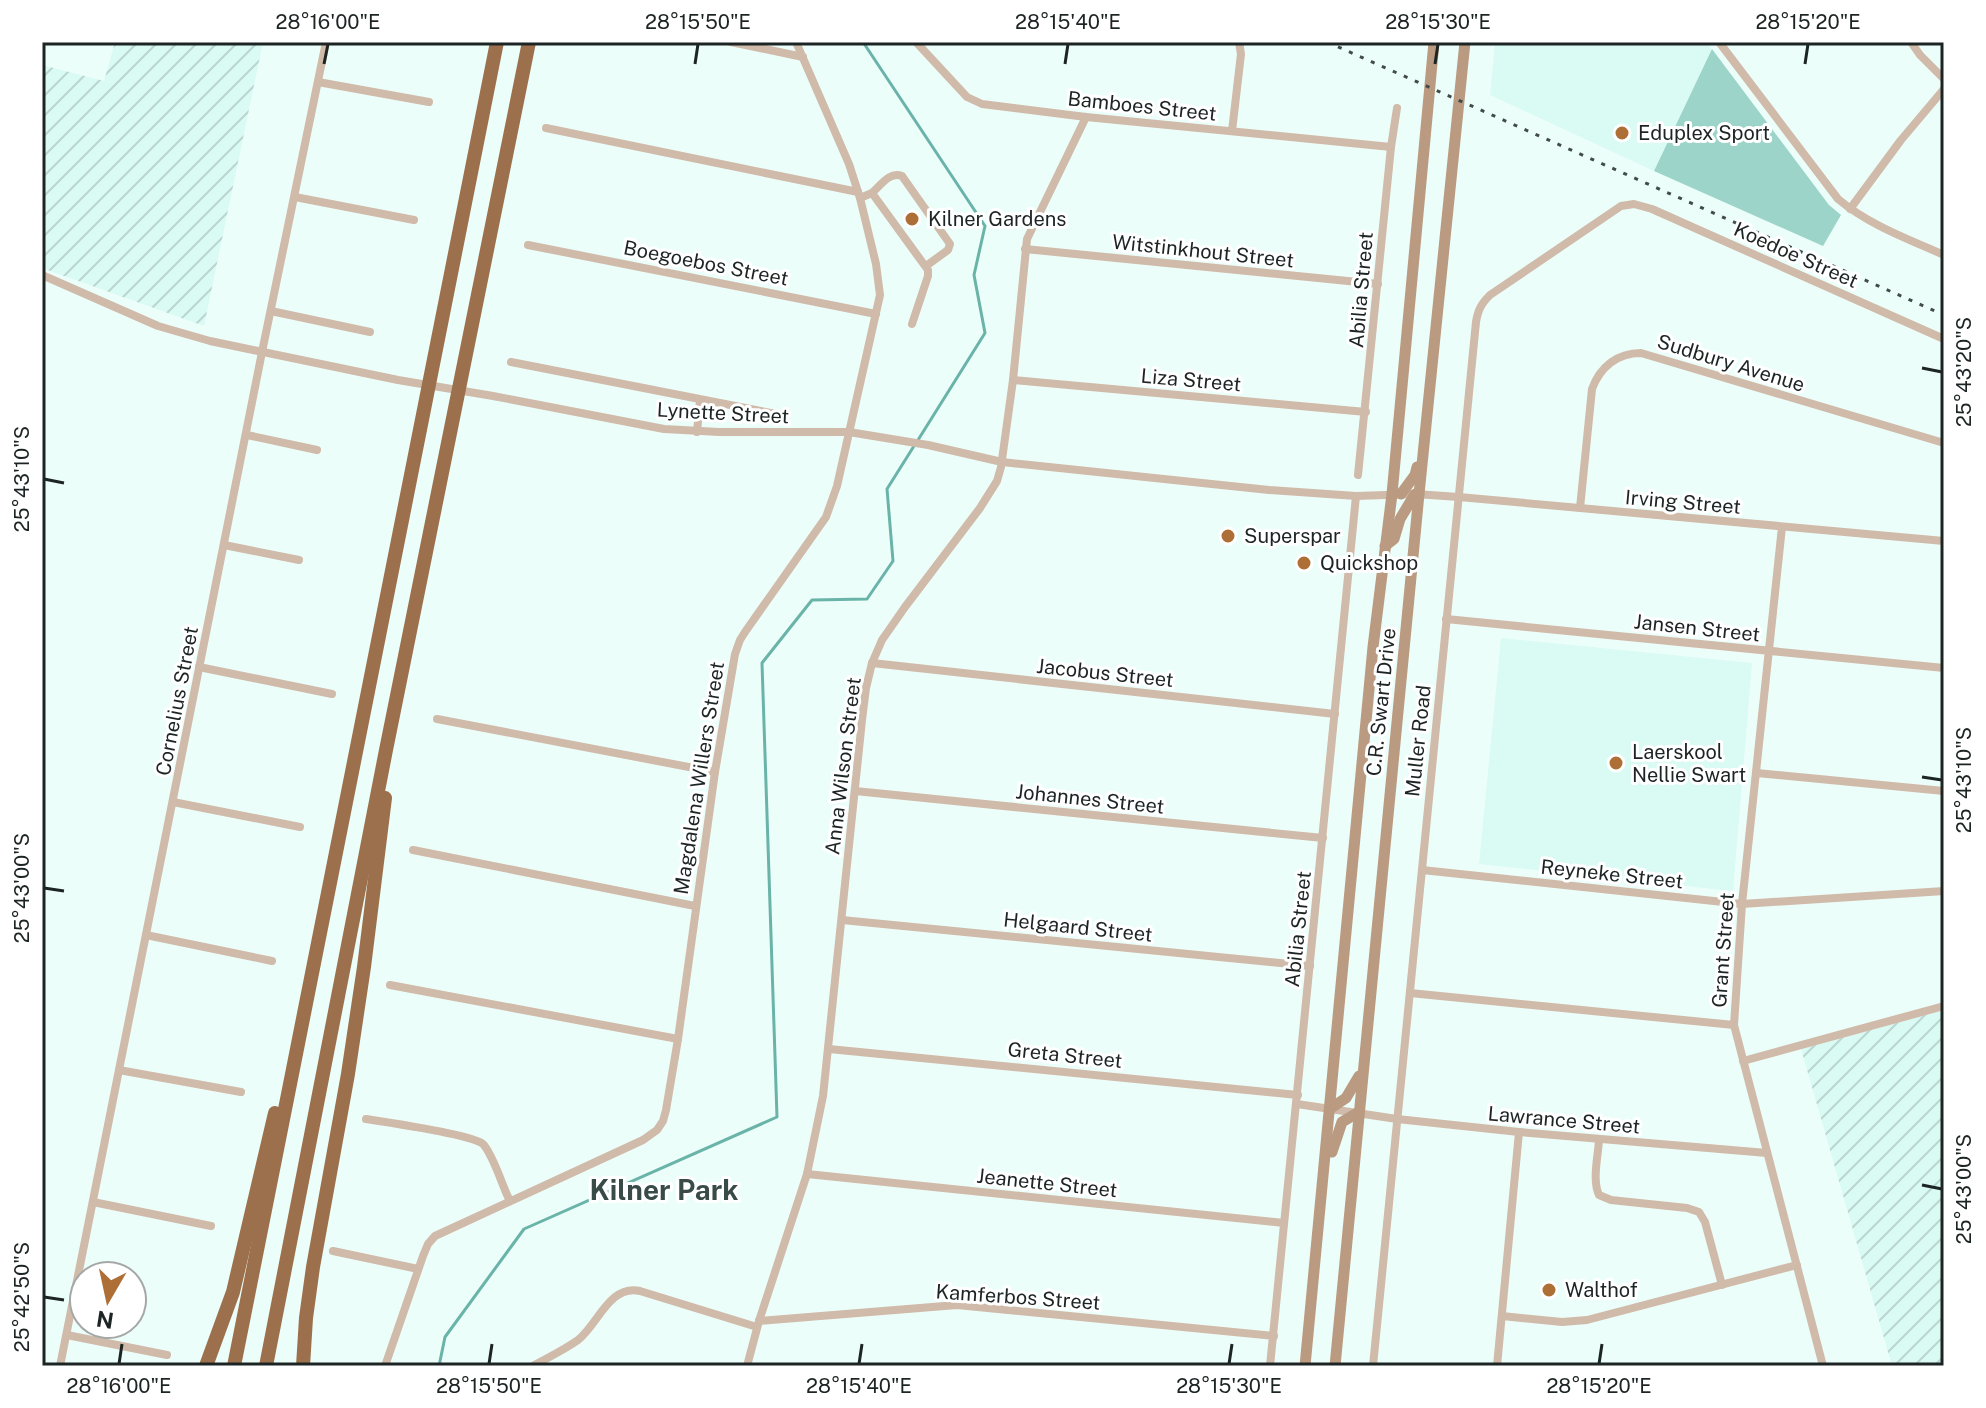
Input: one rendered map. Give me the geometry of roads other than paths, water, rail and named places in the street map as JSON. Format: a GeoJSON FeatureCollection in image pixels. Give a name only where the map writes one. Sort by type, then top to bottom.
{"type":"FeatureCollection","features":[{"type":"Feature","properties":{"kind":"highway"},"geometry":{"type":"LineString","coordinates":[[234,1366],[497,42]]}},
{"type":"Feature","properties":{"kind":"highway"},"geometry":{"type":"LineString","coordinates":[[266,1366],[529,42]]}},
{"type":"Feature","properties":{"kind":"highway"},"geometry":{"type":"LineString","coordinates":[[303,1366],[313,1267],[364,967],[385,803],[386,750]]}},
{"type":"Feature","properties":{"kind":"highway"},"geometry":{"type":"LineString","coordinates":[[206,1366],[233,1292],[333,871]]}},
{"type":"Feature","properties":{"kind":"main road","name":"C.R. Swart Drive"},"geometry":{"type":"LineString","coordinates":[[1335,1366],[1417,494],[1465,42]]}},
{"type":"Feature","properties":{"kind":"main road","name":"C.R. Swart Drive"},"geometry":{"type":"LineString","coordinates":[[1305,1366],[1372,656],[1385,546],[1397,494],[1433,47]]}},
{"type":"Feature","properties":{"kind":"main road"},"geometry":{"type":"LineString","coordinates":[[1397,494],[1416,472],[1423,451]]}},
{"type":"Feature","properties":{"kind":"main road"},"geometry":{"type":"LineString","coordinates":[[1385,546],[1394,539],[1400,519],[1417,494]]}},
{"type":"Feature","properties":{"kind":"main road"},"geometry":{"type":"LineString","coordinates":[[1331,1108],[1346,1098],[1363,1070]]}},
{"type":"Feature","properties":{"kind":"main road"},"geometry":{"type":"LineString","coordinates":[[1325,1166],[1342,1122],[1359,1112]]}},
{"type":"Feature","properties":{"kind":"street","name":"Cornelius Street"},"geometry":{"type":"LineString","coordinates":[[60,1366],[326,42]]}},
{"type":"Feature","properties":{"kind":"street"},"geometry":{"type":"LineString","coordinates":[[731,42],[803,57]]}},
{"type":"Feature","properties":{"kind":"street","name":"Magdalena Willers Street"},"geometry":{"type":"LineString","coordinates":[[385,1366],[418,1269],[435,1236],[643,1140],[663,1121],[734,661],[740,640],[826,517],[837,486],[880,295],[859,195],[834,127],[796,42]]}},
{"type":"Feature","properties":{"kind":"street","name":"Bamboes Street"},"geometry":{"type":"LineString","coordinates":[[916,42],[974,101],[1086,117],[1391,147]]}},
{"type":"Feature","properties":{"kind":"street"},"geometry":{"type":"LineString","coordinates":[[1232,131],[1241,54],[1239,42]]}},
{"type":"Feature","properties":{"kind":"street"},"geometry":{"type":"LineString","coordinates":[[1719,42],[1831,191],[1850,209],[1873,223],[1944,255]]}},
{"type":"Feature","properties":{"kind":"street"},"geometry":{"type":"LineString","coordinates":[[1911,42],[1944,79]]}},
{"type":"Feature","properties":{"kind":"street"},"geometry":{"type":"LineString","coordinates":[[318,82],[429,102]]}},
{"type":"Feature","properties":{"kind":"street"},"geometry":{"type":"LineString","coordinates":[[1850,209],[1901,140],[1944,89]]}},
{"type":"Feature","properties":{"kind":"street","name":"Abilia Street"},"geometry":{"type":"LineString","coordinates":[[1358,475],[1397,108]]}},
{"type":"Feature","properties":{"kind":"street","name":"Anna Wilson Street"},"geometry":{"type":"LineString","coordinates":[[747,1366],[807,1174],[823,1096],[866,688],[872,663],[882,640],[997,481],[1013,380],[1027,239],[1086,117]]}},
{"type":"Feature","properties":{"kind":"street"},"geometry":{"type":"LineString","coordinates":[[546,128],[859,195],[872,193],[891,175],[898,174],[950,244],[948,250],[926,266]]}},
{"type":"Feature","properties":{"kind":"street"},"geometry":{"type":"LineString","coordinates":[[872,193],[926,266],[928,276],[912,324]]}},
{"type":"Feature","properties":{"kind":"street"},"geometry":{"type":"LineString","coordinates":[[295,197],[414,220]]}},
{"type":"Feature","properties":{"kind":"street","name":"Koedoe Street"},"geometry":{"type":"LineString","coordinates":[[1634,204],[1652,209],[1944,339]]}},
{"type":"Feature","properties":{"kind":"street","name":"Muller Road"},"geometry":{"type":"LineString","coordinates":[[1373,1366],[1478,311],[1490,295],[1584,230],[1621,206],[1634,204]]}},
{"type":"Feature","properties":{"kind":"street","name":"Boegoebos Street"},"geometry":{"type":"LineString","coordinates":[[528,245],[876,314]]}},
{"type":"Feature","properties":{"kind":"street","name":"Witstinkhout Street"},"geometry":{"type":"LineString","coordinates":[[1025,249],[1378,284]]}},
{"type":"Feature","properties":{"kind":"street","name":"Lynette Street"},"geometry":{"type":"LineString","coordinates":[[42,275],[158,326],[210,341],[398,380],[653,427],[697,432],[849,432],[928,445],[1002,462],[1269,490],[1356,496],[1417,494]]}},
{"type":"Feature","properties":{"kind":"street"},"geometry":{"type":"LineString","coordinates":[[271,311],[370,332]]}},
{"type":"Feature","properties":{"kind":"street","name":"Sudbury Avenue"},"geometry":{"type":"LineString","coordinates":[[1580,508],[1592,389],[1596,377],[1606,366],[1625,354],[1641,353],[1944,443]]}},
{"type":"Feature","properties":{"kind":"street"},"geometry":{"type":"LineString","coordinates":[[511,362],[781,415]]}},
{"type":"Feature","properties":{"kind":"street","name":"Liza Street"},"geometry":{"type":"LineString","coordinates":[[1013,380],[1366,412]]}},
{"type":"Feature","properties":{"kind":"street"},"geometry":{"type":"LineString","coordinates":[[697,432],[700,400]]}},
{"type":"Feature","properties":{"kind":"street"},"geometry":{"type":"LineString","coordinates":[[247,435],[317,450]]}},
{"type":"Feature","properties":{"kind":"street","name":"Irving Street"},"geometry":{"type":"LineString","coordinates":[[1417,494],[1944,541]]}},
{"type":"Feature","properties":{"kind":"street","name":"Abilia Street"},"geometry":{"type":"LineString","coordinates":[[1270,1366],[1356,496]]}},
{"type":"Feature","properties":{"kind":"street","name":"Grant Street"},"geometry":{"type":"LineString","coordinates":[[1782,527],[1742,904],[1734,1025],[1823,1366]]}},
{"type":"Feature","properties":{"kind":"street"},"geometry":{"type":"LineString","coordinates":[[224,545],[299,560]]}},
{"type":"Feature","properties":{"kind":"street","name":"Jansen Street"},"geometry":{"type":"LineString","coordinates":[[1446,619],[1944,668]]}},
{"type":"Feature","properties":{"kind":"street","name":"Jacobus Street"},"geometry":{"type":"LineString","coordinates":[[872,663],[1335,714]]}},
{"type":"Feature","properties":{"kind":"street"},"geometry":{"type":"LineString","coordinates":[[199,667],[332,694]]}},
{"type":"Feature","properties":{"kind":"street"},"geometry":{"type":"LineString","coordinates":[[437,719],[715,772]]}},
{"type":"Feature","properties":{"kind":"street"},"geometry":{"type":"LineString","coordinates":[[1757,773],[1944,791]]}},
{"type":"Feature","properties":{"kind":"street","name":"Johannes Street"},"geometry":{"type":"LineString","coordinates":[[855,791],[1323,838]]}},
{"type":"Feature","properties":{"kind":"street"},"geometry":{"type":"LineString","coordinates":[[173,802],[300,827]]}},
{"type":"Feature","properties":{"kind":"street"},"geometry":{"type":"LineString","coordinates":[[413,850],[695,906]]}},
{"type":"Feature","properties":{"kind":"street","name":"Reyneke Street"},"geometry":{"type":"LineString","coordinates":[[1422,870],[1742,904],[1944,891]]}},
{"type":"Feature","properties":{"kind":"street","name":"Helgaard Street"},"geometry":{"type":"LineString","coordinates":[[842,920],[1310,966]]}},
{"type":"Feature","properties":{"kind":"street"},"geometry":{"type":"LineString","coordinates":[[146,935],[272,961]]}},
{"type":"Feature","properties":{"kind":"street"},"geometry":{"type":"LineString","coordinates":[[390,985],[678,1039]]}},
{"type":"Feature","properties":{"kind":"street"},"geometry":{"type":"LineString","coordinates":[[1410,993],[1734,1025]]}},
{"type":"Feature","properties":{"kind":"street"},"geometry":{"type":"LineString","coordinates":[[1743,1061],[1944,1006]]}},
{"type":"Feature","properties":{"kind":"street","name":"Greta Street"},"geometry":{"type":"LineString","coordinates":[[829,1049],[1297,1099],[1359,1112]]}},
{"type":"Feature","properties":{"kind":"street"},"geometry":{"type":"LineString","coordinates":[[119,1070],[241,1092]]}},
{"type":"Feature","properties":{"kind":"street","name":"Lawrance Street"},"geometry":{"type":"LineString","coordinates":[[1359,1112],[1519,1132],[1767,1153]]}},
{"type":"Feature","properties":{"kind":"street"},"geometry":{"type":"LineString","coordinates":[[366,1119],[480,1142],[510,1201]]}},
{"type":"Feature","properties":{"kind":"street"},"geometry":{"type":"LineString","coordinates":[[1497,1366],[1519,1132]]}},
{"type":"Feature","properties":{"kind":"street"},"geometry":{"type":"LineString","coordinates":[[1599,1140],[1596,1189],[1599,1195],[1611,1200],[1699,1212],[1705,1222],[1722,1285]]}},
{"type":"Feature","properties":{"kind":"street","name":"Jeanette Street"},"geometry":{"type":"LineString","coordinates":[[807,1174],[1284,1223]]}},
{"type":"Feature","properties":{"kind":"street"},"geometry":{"type":"LineString","coordinates":[[93,1202],[211,1226]]}},
{"type":"Feature","properties":{"kind":"street"},"geometry":{"type":"LineString","coordinates":[[333,1251],[418,1269]]}},
{"type":"Feature","properties":{"kind":"street"},"geometry":{"type":"LineString","coordinates":[[1502,1316],[1562,1322],[1587,1320],[1797,1265]]}},
{"type":"Feature","properties":{"kind":"street","name":"Kamferbos Street"},"geometry":{"type":"LineString","coordinates":[[533,1366],[579,1339],[612,1299],[628,1289],[758,1324],[957,1305],[1274,1336]]}},
{"type":"Feature","properties":{"kind":"street"},"geometry":{"type":"LineString","coordinates":[[67,1335],[167,1355]]}},
{"type":"Feature","properties":{"kind":"waterway"},"geometry":{"type":"LineString","coordinates":[[863,42],[985,226],[974,275],[985,333],[918,440]]}},
{"type":"Feature","properties":{"kind":"waterway"},"geometry":{"type":"LineString","coordinates":[[439,1366],[445,1337],[524,1229],[777,1117],[762,663],[812,600],[867,599],[893,561],[887,489],[914,446]]}},
{"type":"Feature","properties":{"kind":"railway"},"geometry":{"type":"LineString","coordinates":[[1327,42],[1944,315]]}},
{"type":"Feature","properties":{"kind":"place","name":"Eduplex Sport"},"geometry":{"type":"Point","coordinates":[1622,133]}},
{"type":"Feature","properties":{"kind":"place","name":"Kilner Gardens"},"geometry":{"type":"Point","coordinates":[912,219]}},
{"type":"Feature","properties":{"kind":"place","name":"Superspar"},"geometry":{"type":"Point","coordinates":[1228,536]}},
{"type":"Feature","properties":{"kind":"place","name":"Quickshop"},"geometry":{"type":"Point","coordinates":[1304,563]}},
{"type":"Feature","properties":{"kind":"place","name":"Laerskool Nellie Swart"},"geometry":{"type":"Point","coordinates":[1616,763]}},
{"type":"Feature","properties":{"kind":"place","name":"Walthof"},"geometry":{"type":"Point","coordinates":[1549,1290]}},
{"type":"Feature","properties":{"kind":"district","name":"Kilner Park"},"geometry":{"type":"Point","coordinates":[664,1190]}}]}
